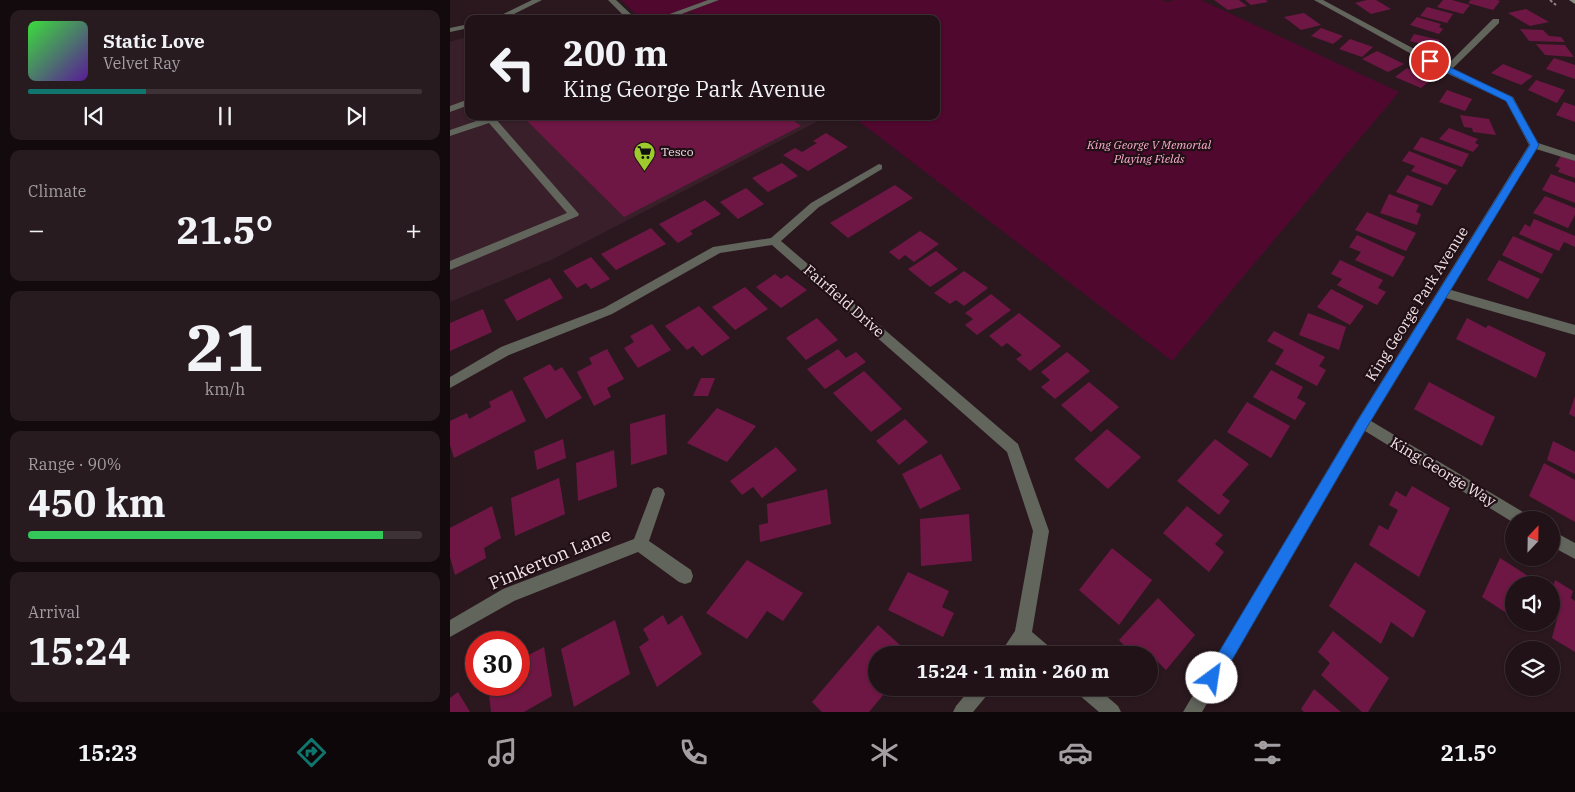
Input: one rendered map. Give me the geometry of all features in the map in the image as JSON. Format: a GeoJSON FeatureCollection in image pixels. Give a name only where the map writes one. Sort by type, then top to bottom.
{"type":"FeatureCollection","features":[{"type":"Feature","properties":{"kind":"street"},"geometry":{"type":"LineString","coordinates":[[506,15],[538,0]]}},
{"type":"Feature","properties":{"kind":"street"},"geometry":{"type":"LineString","coordinates":[[612,0],[628,15]]}},
{"type":"Feature","properties":{"kind":"street"},"geometry":{"type":"LineString","coordinates":[[672,15],[715,0]]}},
{"type":"Feature","properties":{"kind":"street"},"geometry":{"type":"LineString","coordinates":[[1318,0],[1447,70],[1510,99],[1534,145],[1575,158]]}},
{"type":"Feature","properties":{"kind":"street"},"geometry":{"type":"LineString","coordinates":[[1447,70],[1496,21]]}},
{"type":"Feature","properties":{"kind":"street"},"geometry":{"type":"LineString","coordinates":[[450,30],[465,27]]}},
{"type":"Feature","properties":{"kind":"street"},"geometry":{"type":"LineString","coordinates":[[450,102],[465,102]]}},
{"type":"Feature","properties":{"kind":"street"},"geometry":{"type":"LineString","coordinates":[[450,108],[465,103]]}},
{"type":"Feature","properties":{"kind":"street"},"geometry":{"type":"LineString","coordinates":[[450,133],[488,120]]}},
{"type":"Feature","properties":{"kind":"street"},"geometry":{"type":"LineString","coordinates":[[450,266],[574,214],[492,120]]}},
{"type":"Feature","properties":{"kind":"street","name":"King George Park Avenue"},"geometry":{"type":"LineString","coordinates":[[1192,712],[1363,423],[1534,145]]}},
{"type":"Feature","properties":{"kind":"street"},"geometry":{"type":"LineString","coordinates":[[450,383],[505,351],[608,311],[717,250],[774,241],[815,205],[879,167]]}},
{"type":"Feature","properties":{"kind":"street","name":"Fairfield Drive"},"geometry":{"type":"LineString","coordinates":[[774,241],[1013,448],[1041,531],[1023,635]]}},
{"type":"Feature","properties":{"kind":"street"},"geometry":{"type":"LineString","coordinates":[[1444,292],[1575,330]]}},
{"type":"Feature","properties":{"kind":"street","name":"King George Way"},"geometry":{"type":"LineString","coordinates":[[1363,423],[1508,511]]}},
{"type":"Feature","properties":{"kind":"street"},"geometry":{"type":"LineString","coordinates":[[658,494],[640,544],[685,576]]}},
{"type":"Feature","properties":{"kind":"street"},"geometry":{"type":"LineString","coordinates":[[1560,542],[1575,551]]}},
{"type":"Feature","properties":{"kind":"street","name":"Pinkerton Lane"},"geometry":{"type":"LineString","coordinates":[[450,629],[509,595],[640,544]]}},
{"type":"Feature","properties":{"kind":"street"},"geometry":{"type":"LineString","coordinates":[[1014,646],[1023,635],[1036,646]]}},
{"type":"Feature","properties":{"kind":"street"},"geometry":{"type":"LineString","coordinates":[[962,712],[975,696]]}},
{"type":"Feature","properties":{"kind":"street"},"geometry":{"type":"LineString","coordinates":[[1093,696],[1112,712]]}},
{"type":"Feature","properties":{"kind":"shaded area"},"geometry":{"type":"Polygon","coordinates":[[[465,37],[465,120],[820,120],[551,260],[450,302],[450,42],[465,37]]]}},
{"type":"Feature","properties":{"kind":"green space","name":"King George V Memorial Playing Fields"},"geometry":{"type":"Polygon","coordinates":[[[621,0],[1162,0],[1166,2],[1201,0],[1399,92],[1172,361],[857,120],[940,120],[940,15],[696,15],[691,12],[683,15],[637,15],[621,0]]]}},
{"type":"Feature","properties":{"kind":"building"},"geometry":{"type":"Polygon","coordinates":[[[1214,0],[1239,0],[1247,6],[1228,10],[1214,0]]]}},
{"type":"Feature","properties":{"kind":"building"},"geometry":{"type":"Polygon","coordinates":[[[1245,0],[1266,0],[1268,2],[1251,5],[1245,0]]]}},
{"type":"Feature","properties":{"kind":"building"},"geometry":{"type":"Polygon","coordinates":[[[1376,0],[1391,9],[1371,14],[1355,3],[1376,0]]]}},
{"type":"Feature","properties":{"kind":"building"},"geometry":{"type":"Polygon","coordinates":[[[1443,0],[1452,0],[1470,5],[1463,14],[1437,7],[1443,0]]]}},
{"type":"Feature","properties":{"kind":"building"},"geometry":{"type":"Polygon","coordinates":[[[1471,0],[1500,1],[1493,10],[1468,3],[1471,0]]]}},
{"type":"Feature","properties":{"kind":"building"},"geometry":{"type":"Polygon","coordinates":[[[1427,7],[1453,14],[1447,23],[1420,16],[1427,7]]]}},
{"type":"Feature","properties":{"kind":"building"},"geometry":{"type":"Polygon","coordinates":[[[1526,9],[1549,22],[1530,26],[1508,13],[1526,9]]]}},
{"type":"Feature","properties":{"kind":"building"},"geometry":{"type":"Polygon","coordinates":[[[1304,13],[1321,25],[1301,30],[1284,17],[1304,13]]]}},
{"type":"Feature","properties":{"kind":"building"},"geometry":{"type":"Polygon","coordinates":[[[1417,17],[1441,24],[1439,27],[1443,29],[1439,34],[1410,25],[1417,17]]]}},
{"type":"Feature","properties":{"kind":"building"},"geometry":{"type":"Polygon","coordinates":[[[1321,28],[1343,36],[1333,44],[1311,36],[1321,28]]]}},
{"type":"Feature","properties":{"kind":"building"},"geometry":{"type":"Polygon","coordinates":[[[1520,29],[1543,30],[1549,36],[1561,37],[1565,42],[1529,41],[1520,29]]]}},
{"type":"Feature","properties":{"kind":"building"},"geometry":{"type":"Polygon","coordinates":[[[1414,34],[1440,40],[1436,48],[1410,41],[1414,34]]]}},
{"type":"Feature","properties":{"kind":"building"},"geometry":{"type":"Polygon","coordinates":[[[1350,39],[1373,47],[1362,57],[1339,49],[1350,39]]]}},
{"type":"Feature","properties":{"kind":"building"},"geometry":{"type":"Polygon","coordinates":[[[1536,44],[1565,45],[1574,57],[1545,55],[1536,44]]]}},
{"type":"Feature","properties":{"kind":"building"},"geometry":{"type":"Polygon","coordinates":[[[1377,51],[1404,64],[1388,72],[1362,59],[1377,51]]]}},
{"type":"Feature","properties":{"kind":"building"},"geometry":{"type":"Polygon","coordinates":[[[1554,58],[1575,65],[1575,79],[1546,69],[1554,58]]]}},
{"type":"Feature","properties":{"kind":"building"},"geometry":{"type":"Polygon","coordinates":[[[1503,64],[1533,76],[1521,85],[1491,73],[1503,64]]]}},
{"type":"Feature","properties":{"kind":"building"},"geometry":{"type":"Polygon","coordinates":[[[1407,68],[1432,79],[1421,88],[1395,77],[1407,68]]]}},
{"type":"Feature","properties":{"kind":"building"},"geometry":{"type":"Polygon","coordinates":[[[1536,80],[1565,90],[1557,103],[1528,90],[1536,80]]]}},
{"type":"Feature","properties":{"kind":"building"},"geometry":{"type":"Polygon","coordinates":[[[1447,90],[1472,99],[1465,111],[1439,102],[1447,90]]]}},
{"type":"Feature","properties":{"kind":"building"},"geometry":{"type":"Polygon","coordinates":[[[1564,102],[1575,106],[1575,122],[1556,115],[1564,102]]]}},
{"type":"Feature","properties":{"kind":"building"},"geometry":{"type":"Polygon","coordinates":[[[1460,115],[1489,119],[1496,135],[1473,132],[1472,128],[1464,127],[1460,115]]]}},
{"type":"Feature","properties":{"kind":"building","name":"Tesco"},"geometry":{"type":"Polygon","coordinates":[[[526,120],[793,120],[801,126],[624,217],[526,120]]]}},
{"type":"Feature","properties":{"kind":"building"},"geometry":{"type":"Polygon","coordinates":[[[1449,128],[1478,139],[1475,143],[1479,145],[1473,152],[1439,139],[1449,128]]]}},
{"type":"Feature","properties":{"kind":"building"},"geometry":{"type":"Polygon","coordinates":[[[826,133],[848,147],[808,171],[783,155],[795,148],[802,152],[817,143],[813,141],[826,133]]]}},
{"type":"Feature","properties":{"kind":"building"},"geometry":{"type":"Polygon","coordinates":[[[1421,137],[1469,154],[1462,167],[1413,149],[1421,137]]]}},
{"type":"Feature","properties":{"kind":"building"},"geometry":{"type":"Polygon","coordinates":[[[1409,151],[1457,170],[1447,185],[1411,171],[1415,166],[1402,161],[1409,151]]]}},
{"type":"Feature","properties":{"kind":"building"},"geometry":{"type":"Polygon","coordinates":[[[1561,156],[1575,161],[1575,178],[1558,172],[1560,168],[1555,166],[1561,156]]]}},
{"type":"Feature","properties":{"kind":"building"},"geometry":{"type":"Polygon","coordinates":[[[782,163],[798,176],[768,192],[752,178],[782,163]]]}},
{"type":"Feature","properties":{"kind":"building"},"geometry":{"type":"Polygon","coordinates":[[[1551,174],[1575,183],[1575,203],[1542,190],[1551,174]]]}},
{"type":"Feature","properties":{"kind":"building"},"geometry":{"type":"Polygon","coordinates":[[[1407,175],[1442,188],[1432,206],[1396,192],[1407,175]]]}},
{"type":"Feature","properties":{"kind":"building"},"geometry":{"type":"Polygon","coordinates":[[[895,185],[913,198],[848,238],[830,223],[895,185]]]}},
{"type":"Feature","properties":{"kind":"building"},"geometry":{"type":"Polygon","coordinates":[[[746,188],[764,204],[738,219],[720,202],[746,188]]]}},
{"type":"Feature","properties":{"kind":"building"},"geometry":{"type":"Polygon","coordinates":[[[1389,194],[1419,205],[1416,212],[1421,214],[1417,225],[1380,213],[1389,194]]]}},
{"type":"Feature","properties":{"kind":"building"},"geometry":{"type":"Polygon","coordinates":[[[1545,196],[1575,208],[1575,215],[1568,228],[1533,213],[1545,196]]]}},
{"type":"Feature","properties":{"kind":"building"},"geometry":{"type":"Polygon","coordinates":[[[705,200],[721,214],[690,231],[693,234],[678,243],[659,224],[705,200]]]}},
{"type":"Feature","properties":{"kind":"building"},"geometry":{"type":"Polygon","coordinates":[[[1367,212],[1416,233],[1406,251],[1355,230],[1367,212]]]}},
{"type":"Feature","properties":{"kind":"building"},"geometry":{"type":"Polygon","coordinates":[[[1534,219],[1575,236],[1575,247],[1564,242],[1559,251],[1519,234],[1525,224],[1530,227],[1534,219]]]}},
{"type":"Feature","properties":{"kind":"building"},"geometry":{"type":"Polygon","coordinates":[[[651,228],[666,244],[616,270],[601,254],[651,228]]]}},
{"type":"Feature","properties":{"kind":"building"},"geometry":{"type":"Polygon","coordinates":[[[920,231],[939,244],[914,262],[905,255],[899,260],[889,252],[920,231]]]}},
{"type":"Feature","properties":{"kind":"building"},"geometry":{"type":"Polygon","coordinates":[[[1357,235],[1405,257],[1393,277],[1355,260],[1361,252],[1349,247],[1357,235]]]}},
{"type":"Feature","properties":{"kind":"building"},"geometry":{"type":"Polygon","coordinates":[[[1513,236],[1553,254],[1542,274],[1502,255],[1513,236]]]}},
{"type":"Feature","properties":{"kind":"building"},"geometry":{"type":"Polygon","coordinates":[[[936,251],[958,269],[930,287],[908,269],[936,251]]]}},
{"type":"Feature","properties":{"kind":"building"},"geometry":{"type":"Polygon","coordinates":[[[591,257],[610,279],[591,289],[586,283],[577,288],[563,271],[591,257]]]}},
{"type":"Feature","properties":{"kind":"building"},"geometry":{"type":"Polygon","coordinates":[[[1340,260],[1383,280],[1378,288],[1386,292],[1377,305],[1337,285],[1342,279],[1331,274],[1340,260]]]}},
{"type":"Feature","properties":{"kind":"building"},"geometry":{"type":"Polygon","coordinates":[[[1499,260],[1540,279],[1528,299],[1487,280],[1499,260]]]}},
{"type":"Feature","properties":{"kind":"building"},"geometry":{"type":"Polygon","coordinates":[[[964,271],[988,288],[964,306],[956,300],[950,304],[934,293],[964,271]]]}},
{"type":"Feature","properties":{"kind":"building"},"geometry":{"type":"Polygon","coordinates":[[[775,274],[781,279],[787,275],[807,290],[781,308],[756,287],[775,274]]]}},
{"type":"Feature","properties":{"kind":"building"},"geometry":{"type":"Polygon","coordinates":[[[550,278],[563,298],[517,321],[504,300],[550,278]]]}},
{"type":"Feature","properties":{"kind":"building"},"geometry":{"type":"Polygon","coordinates":[[[745,287],[768,309],[735,330],[712,307],[745,287]]]}},
{"type":"Feature","properties":{"kind":"building"},"geometry":{"type":"Polygon","coordinates":[[[1331,289],[1364,306],[1350,325],[1317,307],[1331,289]]]}},
{"type":"Feature","properties":{"kind":"building"},"geometry":{"type":"Polygon","coordinates":[[[991,294],[1011,310],[977,335],[965,325],[973,319],[965,313],[991,294]]]}},
{"type":"Feature","properties":{"kind":"building"},"geometry":{"type":"Polygon","coordinates":[[[699,306],[730,338],[702,356],[693,346],[687,350],[665,326],[699,306]]]}},
{"type":"Feature","properties":{"kind":"building"},"geometry":{"type":"Polygon","coordinates":[[[483,309],[492,332],[450,351],[450,323],[483,309]]]}},
{"type":"Feature","properties":{"kind":"building"},"geometry":{"type":"Polygon","coordinates":[[[1019,313],[1061,346],[1030,371],[1016,359],[1022,355],[1007,343],[1002,347],[989,336],[1019,313]]]}},
{"type":"Feature","properties":{"kind":"building"},"geometry":{"type":"Polygon","coordinates":[[[1308,313],[1346,327],[1339,350],[1299,335],[1308,313]]]}},
{"type":"Feature","properties":{"kind":"building"},"geometry":{"type":"Polygon","coordinates":[[[817,318],[838,340],[806,360],[786,338],[817,318]]]}},
{"type":"Feature","properties":{"kind":"building"},"geometry":{"type":"Polygon","coordinates":[[[1467,318],[1486,328],[1488,325],[1546,353],[1536,378],[1456,339],[1467,318]]]}},
{"type":"Feature","properties":{"kind":"building"},"geometry":{"type":"Polygon","coordinates":[[[652,324],[671,350],[638,368],[624,348],[634,342],[630,336],[652,324]]]}},
{"type":"Feature","properties":{"kind":"building"},"geometry":{"type":"Polygon","coordinates":[[[1274,331],[1325,357],[1319,366],[1326,370],[1317,386],[1275,364],[1284,350],[1267,341],[1274,331]]]}},
{"type":"Feature","properties":{"kind":"building"},"geometry":{"type":"Polygon","coordinates":[[[607,349],[624,379],[607,388],[611,397],[594,406],[577,372],[592,364],[589,358],[607,349]]]}},
{"type":"Feature","properties":{"kind":"building"},"geometry":{"type":"Polygon","coordinates":[[[838,349],[846,358],[856,352],[866,362],[825,389],[807,369],[838,349]]]}},
{"type":"Feature","properties":{"kind":"building"},"geometry":{"type":"Polygon","coordinates":[[[1067,352],[1090,371],[1055,399],[1041,387],[1050,380],[1041,372],[1067,352]]]}},
{"type":"Feature","properties":{"kind":"building"},"geometry":{"type":"Polygon","coordinates":[[[550,364],[555,371],[562,367],[582,398],[546,419],[523,378],[550,364]]]}},
{"type":"Feature","properties":{"kind":"building"},"geometry":{"type":"Polygon","coordinates":[[[1271,370],[1303,387],[1297,398],[1306,403],[1295,420],[1253,397],[1271,370]]]}},
{"type":"Feature","properties":{"kind":"building"},"geometry":{"type":"Polygon","coordinates":[[[864,371],[902,409],[871,432],[833,393],[864,371]]]}},
{"type":"Feature","properties":{"kind":"building"},"geometry":{"type":"Polygon","coordinates":[[[701,378],[715,378],[708,396],[693,396],[701,378]]]}},
{"type":"Feature","properties":{"kind":"building"},"geometry":{"type":"Polygon","coordinates":[[[1089,382],[1119,407],[1091,432],[1061,405],[1089,382]]]}},
{"type":"Feature","properties":{"kind":"building"},"geometry":{"type":"Polygon","coordinates":[[[1429,382],[1495,417],[1482,446],[1414,409],[1429,382]]]}},
{"type":"Feature","properties":{"kind":"building"},"geometry":{"type":"Polygon","coordinates":[[[512,390],[526,421],[454,458],[450,445],[450,421],[467,413],[469,419],[491,407],[489,402],[512,390]]]}},
{"type":"Feature","properties":{"kind":"building"},"geometry":{"type":"Polygon","coordinates":[[[1575,396],[1575,417],[1569,414],[1575,396]]]}},
{"type":"Feature","properties":{"kind":"building"},"geometry":{"type":"Polygon","coordinates":[[[1247,402],[1290,426],[1271,458],[1227,432],[1247,402]]]}},
{"type":"Feature","properties":{"kind":"building"},"geometry":{"type":"Polygon","coordinates":[[[717,408],[756,426],[727,462],[687,443],[717,408]]]}},
{"type":"Feature","properties":{"kind":"building"},"geometry":{"type":"Polygon","coordinates":[[[665,414],[667,454],[631,465],[630,424],[665,414]]]}},
{"type":"Feature","properties":{"kind":"building"},"geometry":{"type":"Polygon","coordinates":[[[905,419],[928,442],[899,465],[876,441],[905,419]]]}},
{"type":"Feature","properties":{"kind":"building"},"geometry":{"type":"Polygon","coordinates":[[[1107,429],[1141,457],[1108,489],[1074,459],[1107,429]]]}},
{"type":"Feature","properties":{"kind":"building"},"geometry":{"type":"Polygon","coordinates":[[[563,439],[566,458],[537,470],[534,451],[563,439]]]}},
{"type":"Feature","properties":{"kind":"building"},"geometry":{"type":"Polygon","coordinates":[[[1215,439],[1249,464],[1222,495],[1230,501],[1219,515],[1177,481],[1215,439]]]}},
{"type":"Feature","properties":{"kind":"building"},"geometry":{"type":"Polygon","coordinates":[[[1553,441],[1575,452],[1575,474],[1547,460],[1553,441]]]}},
{"type":"Feature","properties":{"kind":"building"},"geometry":{"type":"Polygon","coordinates":[[[776,447],[797,470],[762,498],[753,487],[742,495],[730,481],[776,447]]]}},
{"type":"Feature","properties":{"kind":"building"},"geometry":{"type":"Polygon","coordinates":[[[614,450],[617,487],[578,501],[576,463],[614,450]]]}},
{"type":"Feature","properties":{"kind":"building"},"geometry":{"type":"Polygon","coordinates":[[[941,454],[961,489],[920,509],[902,474],[941,454]]]}},
{"type":"Feature","properties":{"kind":"building"},"geometry":{"type":"Polygon","coordinates":[[[1544,463],[1575,480],[1575,522],[1560,514],[1560,511],[1556,511],[1529,496],[1544,463]]]}},
{"type":"Feature","properties":{"kind":"building"},"geometry":{"type":"Polygon","coordinates":[[[559,478],[565,514],[515,536],[511,498],[559,478]]]}},
{"type":"Feature","properties":{"kind":"building"},"geometry":{"type":"Polygon","coordinates":[[[1412,486],[1450,508],[1419,577],[1369,545],[1379,525],[1388,530],[1398,510],[1389,505],[1396,491],[1406,497],[1412,486]]]}},
{"type":"Feature","properties":{"kind":"building"},"geometry":{"type":"Polygon","coordinates":[[[827,489],[831,524],[760,542],[759,525],[768,523],[767,504],[827,489]]]}},
{"type":"Feature","properties":{"kind":"building"},"geometry":{"type":"Polygon","coordinates":[[[492,506],[501,538],[484,548],[486,558],[455,575],[450,557],[450,528],[492,506]]]}},
{"type":"Feature","properties":{"kind":"building"},"geometry":{"type":"Polygon","coordinates":[[[1187,506],[1223,535],[1215,544],[1224,552],[1209,572],[1163,533],[1187,506]]]}},
{"type":"Feature","properties":{"kind":"building"},"geometry":{"type":"Polygon","coordinates":[[[969,514],[972,561],[921,566],[920,519],[969,514]]]}},
{"type":"Feature","properties":{"kind":"building"},"geometry":{"type":"Polygon","coordinates":[[[1112,548],[1152,580],[1119,625],[1079,590],[1112,548]]]}},
{"type":"Feature","properties":{"kind":"building"},"geometry":{"type":"Polygon","coordinates":[[[1500,558],[1505,561],[1505,566],[1512,566],[1528,576],[1505,576],[1505,612],[1482,597],[1500,558]]]}},
{"type":"Feature","properties":{"kind":"building"},"geometry":{"type":"Polygon","coordinates":[[[747,560],[803,593],[783,621],[767,611],[747,639],[706,613],[747,560]]]}},
{"type":"Feature","properties":{"kind":"building"},"geometry":{"type":"Polygon","coordinates":[[[1355,562],[1426,611],[1413,638],[1391,622],[1381,644],[1329,606],[1355,562]]]}},
{"type":"Feature","properties":{"kind":"building"},"geometry":{"type":"Polygon","coordinates":[[[908,572],[949,591],[942,607],[954,613],[943,637],[888,610],[908,572]]]}},
{"type":"Feature","properties":{"kind":"building"},"geometry":{"type":"Polygon","coordinates":[[[1560,583],[1573,591],[1571,598],[1575,601],[1575,652],[1560,643],[1560,641],[1552,638],[1554,631],[1560,631],[1560,583]]]}},
{"type":"Feature","properties":{"kind":"building"},"geometry":{"type":"Polygon","coordinates":[[[1158,598],[1195,635],[1166,670],[1158,662],[1158,646],[1125,646],[1119,640],[1158,598]]]}},
{"type":"Feature","properties":{"kind":"building"},"geometry":{"type":"Polygon","coordinates":[[[663,615],[668,625],[682,615],[702,654],[657,687],[639,647],[649,640],[643,629],[663,615]]]}},
{"type":"Feature","properties":{"kind":"building"},"geometry":{"type":"Polygon","coordinates":[[[615,620],[630,674],[574,707],[561,649],[615,620]]]}},
{"type":"Feature","properties":{"kind":"building"},"geometry":{"type":"Polygon","coordinates":[[[878,625],[901,646],[868,646],[868,696],[882,696],[869,712],[822,712],[812,702],[878,625]]]}},
{"type":"Feature","properties":{"kind":"building"},"geometry":{"type":"Polygon","coordinates":[[[1333,631],[1389,678],[1368,712],[1362,712],[1321,675],[1330,663],[1318,652],[1333,631]]]}},
{"type":"Feature","properties":{"kind":"building"},"geometry":{"type":"Polygon","coordinates":[[[544,647],[552,696],[524,712],[491,712],[489,696],[530,696],[530,654],[544,647]]]}},
{"type":"Feature","properties":{"kind":"building"},"geometry":{"type":"Polygon","coordinates":[[[1314,689],[1341,712],[1304,712],[1301,709],[1314,689]]]}},
{"type":"Feature","properties":{"kind":"building"},"geometry":{"type":"Polygon","coordinates":[[[458,692],[470,712],[450,712],[450,698],[458,692]]]}},
{"type":"Feature","properties":{"kind":"place","name":"Tesco"},"geometry":{"type":"Point","coordinates":[645,171]}},
{"type":"Feature","properties":{"kind":"route"},"geometry":{"type":"LineString","coordinates":[[1212,678],[1363,423],[1534,145],[1510,99],[1430,61]]}}]}
